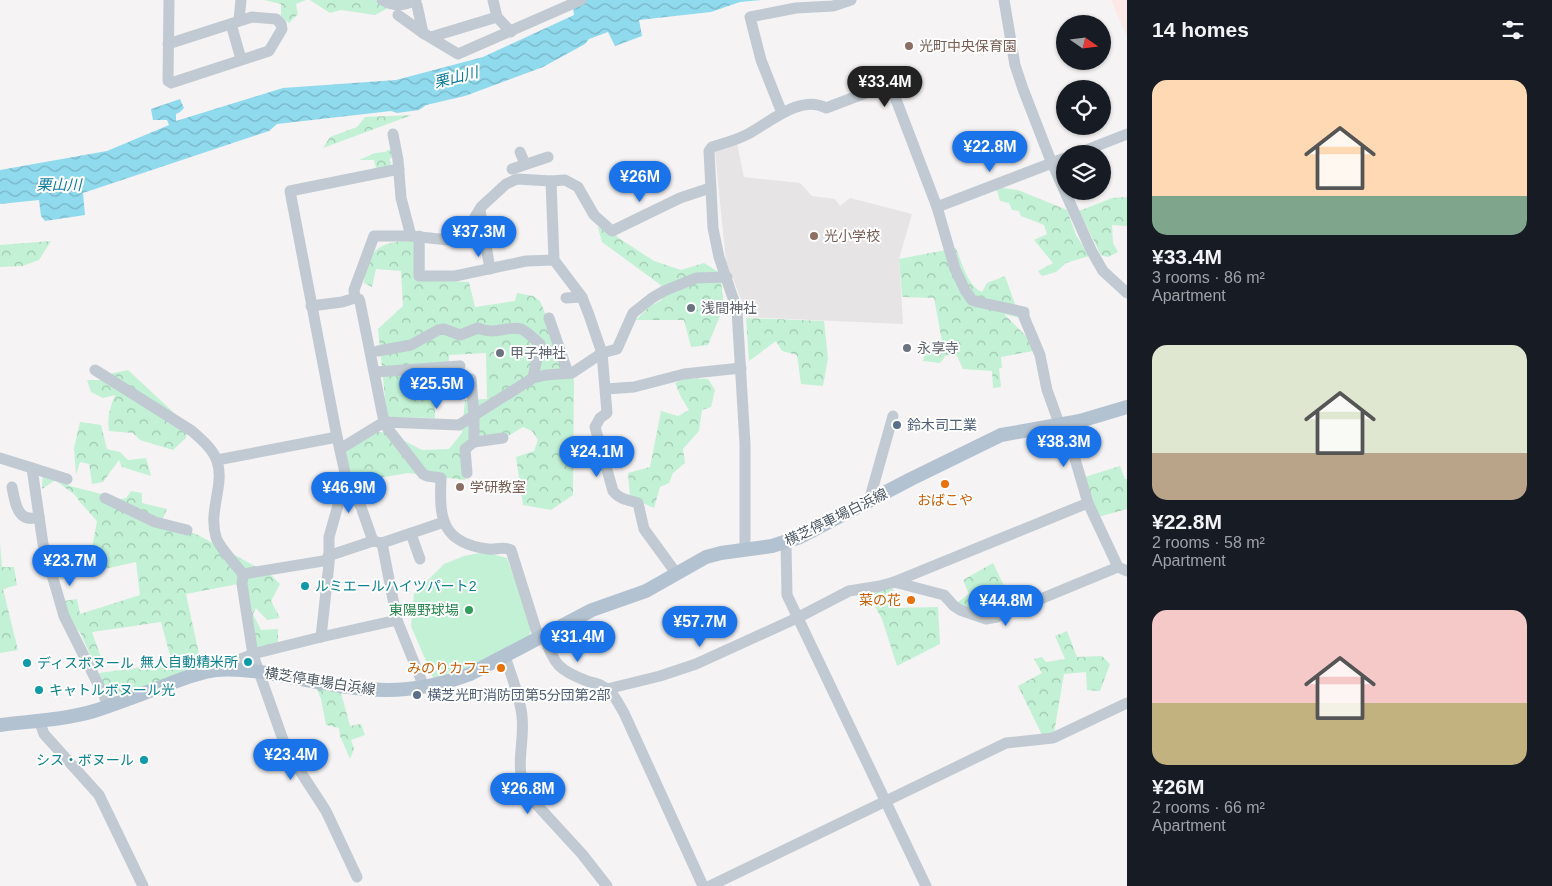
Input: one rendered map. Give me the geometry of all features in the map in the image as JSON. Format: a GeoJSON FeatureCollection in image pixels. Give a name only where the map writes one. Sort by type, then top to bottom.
{"type":"FeatureCollection","features":[{"type":"Feature","properties":{"kind":"main road","name":"横芝停車場白浜線"},"geometry":{"type":"LineString","coordinates":[[0,725],[84,714],[212,670],[258,671],[352,688],[374,690],[406,690],[449,682],[470,674],[542,638],[592,610],[646,590],[706,557],[786,543],[800,537],[980,444],[1001,436],[1062,425],[1127,407]]}},
{"type":"Feature","properties":{"kind":"street"},"geometry":{"type":"LineString","coordinates":[[241,0],[235,22],[241,59]]}},
{"type":"Feature","properties":{"kind":"street"},"geometry":{"type":"LineString","coordinates":[[493,0],[497,17],[511,32]]}},
{"type":"Feature","properties":{"kind":"street"},"geometry":{"type":"LineString","coordinates":[[398,15],[458,54],[581,0]]}},
{"type":"Feature","properties":{"kind":"street"},"geometry":{"type":"LineString","coordinates":[[782,113],[761,60],[750,17],[796,8],[833,6],[851,0]]}},
{"type":"Feature","properties":{"kind":"street"},"geometry":{"type":"LineString","coordinates":[[1004,0],[1016,65],[1023,89],[1052,163],[1102,271],[1127,293]]}},
{"type":"Feature","properties":{"kind":"street"},"geometry":{"type":"LineString","coordinates":[[168,44],[252,17],[276,19],[281,24],[282,30],[269,50],[171,83],[168,81],[168,44],[172,1]]}},
{"type":"Feature","properties":{"kind":"street"},"geometry":{"type":"LineString","coordinates":[[388,2],[403,5],[417,2],[427,35]]}},
{"type":"Feature","properties":{"kind":"street"},"geometry":{"type":"LineString","coordinates":[[427,35],[497,17]]}},
{"type":"Feature","properties":{"kind":"street"},"geometry":{"type":"LineString","coordinates":[[745,550],[745,444],[738,310],[719,257],[713,228],[709,151],[712,147],[749,133],[782,113],[811,103],[820,104],[826,108],[884,86],[892,89],[937,207],[955,270],[965,290],[972,300],[1024,312],[1024,317],[1040,355],[1047,390],[1062,425],[1088,503],[1122,569],[997,617],[986,619],[960,610],[944,595],[894,582]]}},
{"type":"Feature","properties":{"kind":"street"},"geometry":{"type":"LineString","coordinates":[[393,134],[399,169],[400,198],[415,236],[419,276],[455,276],[526,261],[554,260]]}},
{"type":"Feature","properties":{"kind":"street"},"geometry":{"type":"LineString","coordinates":[[1099,145],[1127,134]]}},
{"type":"Feature","properties":{"kind":"street"},"geometry":{"type":"LineString","coordinates":[[520,152],[525,164]]}},
{"type":"Feature","properties":{"kind":"street"},"geometry":{"type":"LineString","coordinates":[[512,169],[548,157]]}},
{"type":"Feature","properties":{"kind":"street"},"geometry":{"type":"LineString","coordinates":[[937,207],[1056,161]]}},
{"type":"Feature","properties":{"kind":"street"},"geometry":{"type":"LineString","coordinates":[[399,169],[290,191],[346,477],[378,542],[397,620],[424,687]]}},
{"type":"Feature","properties":{"kind":"street"},"geometry":{"type":"LineString","coordinates":[[704,886],[624,713],[612,694],[607,689],[562,670],[552,659],[542,638],[510,550],[502,547],[493,550],[466,545],[455,538],[446,528],[440,502],[441,478],[423,474],[384,422],[360,302],[355,298],[354,290],[374,236],[415,236],[448,240],[469,227],[480,210],[506,184],[517,179],[565,180],[578,187],[594,215],[612,231],[680,198],[710,188]]}},
{"type":"Feature","properties":{"kind":"street"},"geometry":{"type":"LineString","coordinates":[[551,181],[554,260],[582,297],[602,353],[607,413],[600,418],[596,426],[613,491],[616,496],[638,503],[644,529],[676,573]]}},
{"type":"Feature","properties":{"kind":"street"},"geometry":{"type":"LineString","coordinates":[[480,210],[490,269]]}},
{"type":"Feature","properties":{"kind":"street"},"geometry":{"type":"LineString","coordinates":[[217,460],[338,443],[384,422],[459,424],[533,378],[572,373],[602,353],[617,348],[633,313],[664,291],[696,278],[727,277]]}},
{"type":"Feature","properties":{"kind":"street"},"geometry":{"type":"LineString","coordinates":[[566,298],[582,297]]}},
{"type":"Feature","properties":{"kind":"street"},"geometry":{"type":"LineString","coordinates":[[311,306],[342,302],[355,298]]}},
{"type":"Feature","properties":{"kind":"street"},"geometry":{"type":"LineString","coordinates":[[549,318],[568,373]]}},
{"type":"Feature","properties":{"kind":"street"},"geometry":{"type":"LineString","coordinates":[[378,351],[411,345],[438,330],[460,335],[478,328],[488,332],[517,328],[523,330],[540,344],[533,378]]}},
{"type":"Feature","properties":{"kind":"street"},"geometry":{"type":"LineString","coordinates":[[375,372],[460,366]]}},
{"type":"Feature","properties":{"kind":"street"},"geometry":{"type":"LineString","coordinates":[[606,389],[641,386],[684,374],[741,368]]}},
{"type":"Feature","properties":{"kind":"street"},"geometry":{"type":"LineString","coordinates":[[95,370],[192,431],[203,441],[217,460],[219,479],[212,516],[216,539],[243,574],[242,584],[253,655],[258,671],[290,755],[326,811],[357,877]]}},
{"type":"Feature","properties":{"kind":"street"},"geometry":{"type":"LineString","coordinates":[[471,379],[474,442]]}},
{"type":"Feature","properties":{"kind":"street"},"geometry":{"type":"LineString","coordinates":[[869,501],[893,416]]}},
{"type":"Feature","properties":{"kind":"street"},"geometry":{"type":"LineString","coordinates":[[468,473],[465,449],[474,442],[503,438]]}},
{"type":"Feature","properties":{"kind":"street"},"geometry":{"type":"LineString","coordinates":[[0,458],[67,479]]}},
{"type":"Feature","properties":{"kind":"street"},"geometry":{"type":"LineString","coordinates":[[32,468],[43,544],[64,616],[109,706]]}},
{"type":"Feature","properties":{"kind":"street"},"geometry":{"type":"LineString","coordinates":[[321,636],[330,537],[346,477]]}},
{"type":"Feature","properties":{"kind":"street"},"geometry":{"type":"LineString","coordinates":[[12,487],[16,509],[26,517],[34,519],[39,517]]}},
{"type":"Feature","properties":{"kind":"street"},"geometry":{"type":"LineString","coordinates":[[105,498],[155,522],[187,530]]}},
{"type":"Feature","properties":{"kind":"street"},"geometry":{"type":"LineString","coordinates":[[607,689],[660,676],[696,664],[797,618],[849,591],[894,582],[1088,503]]}},
{"type":"Feature","properties":{"kind":"street"},"geometry":{"type":"LineString","coordinates":[[243,574],[328,558],[411,534],[444,522]]}},
{"type":"Feature","properties":{"kind":"street"},"geometry":{"type":"LineString","coordinates":[[411,534],[420,559]]}},
{"type":"Feature","properties":{"kind":"street"},"geometry":{"type":"LineString","coordinates":[[786,543],[787,596],[926,886]]}},
{"type":"Feature","properties":{"kind":"street"},"geometry":{"type":"LineString","coordinates":[[226,669],[233,662],[253,655],[321,636],[397,620]]}},
{"type":"Feature","properties":{"kind":"street"},"geometry":{"type":"LineString","coordinates":[[505,656],[521,706],[522,745],[519,768],[526,792],[582,854],[607,886]]}},
{"type":"Feature","properties":{"kind":"street"},"geometry":{"type":"LineString","coordinates":[[710,886],[1006,743],[1053,738],[1127,703]]}},
{"type":"Feature","properties":{"kind":"street"},"geometry":{"type":"LineString","coordinates":[[39,720],[44,734],[99,795],[142,886]]}},
{"type":"Feature","properties":{"kind":"street"},"geometry":{"type":"LineString","coordinates":[[272,765],[290,755]]}},
{"type":"Feature","properties":{"kind":"shaded area"},"geometry":{"type":"Polygon","coordinates":[[[1111,0],[1127,0],[1127,37],[1111,0]]]}},
{"type":"Feature","properties":{"kind":"shaded area","name":"光小学校"},"geometry":{"type":"Polygon","coordinates":[[[737,143],[744,177],[800,183],[812,196],[835,199],[840,206],[850,198],[912,214],[899,259],[903,324],[748,317],[726,261],[715,152],[737,143]]]}},
{"type":"Feature","properties":{"kind":"green space"},"geometry":{"type":"Polygon","coordinates":[[[264,0],[306,0],[296,4],[298,14],[289,23],[281,17],[281,4],[264,0]]]}},
{"type":"Feature","properties":{"kind":"green space"},"geometry":{"type":"Polygon","coordinates":[[[310,0],[375,0],[388,8],[375,15],[341,10],[330,13],[310,0]]]}},
{"type":"Feature","properties":{"kind":"green space"},"geometry":{"type":"Polygon","coordinates":[[[412,115],[323,148],[330,137],[357,127],[365,117],[412,115]]]}},
{"type":"Feature","properties":{"kind":"green space"},"geometry":{"type":"Polygon","coordinates":[[[390,149],[393,157],[389,159],[391,163],[388,172],[377,172],[374,160],[359,160],[375,153],[385,152],[390,149]]]}},
{"type":"Feature","properties":{"kind":"green space"},"geometry":{"type":"Polygon","coordinates":[[[996,187],[1018,190],[1067,210],[1076,235],[1089,256],[1066,263],[1056,272],[1042,276],[1038,271],[1053,263],[1034,240],[1047,234],[1044,225],[1021,216],[1019,211],[1012,210],[1009,203],[1000,201],[996,187]]]}},
{"type":"Feature","properties":{"kind":"green space"},"geometry":{"type":"Polygon","coordinates":[[[1127,197],[1127,226],[1112,225],[1113,243],[1118,252],[1108,257],[1101,255],[1079,211],[1112,198],[1127,197]]]}},
{"type":"Feature","properties":{"kind":"green space"},"geometry":{"type":"Polygon","coordinates":[[[598,227],[615,229],[617,237],[654,261],[681,270],[704,263],[720,273],[724,306],[708,345],[691,347],[684,320],[636,320],[650,306],[662,300],[662,286],[602,242],[598,227]]]}},
{"type":"Feature","properties":{"kind":"green space"},"geometry":{"type":"Polygon","coordinates":[[[425,240],[425,280],[469,282],[475,307],[515,301],[517,293],[533,296],[540,301],[574,381],[573,495],[551,510],[523,505],[516,457],[534,451],[538,440],[532,431],[523,427],[508,436],[475,435],[465,480],[408,473],[378,478],[349,475],[345,454],[356,441],[377,432],[389,433],[422,450],[449,449],[462,433],[465,400],[487,399],[486,353],[449,355],[450,385],[434,385],[435,418],[387,417],[378,329],[403,306],[401,271],[376,269],[372,287],[364,283],[367,269],[371,258],[383,246],[401,241],[425,240]]]}},
{"type":"Feature","properties":{"kind":"green space"},"geometry":{"type":"Polygon","coordinates":[[[51,241],[39,260],[22,266],[0,267],[0,245],[51,241]]]}},
{"type":"Feature","properties":{"kind":"green space"},"geometry":{"type":"Polygon","coordinates":[[[956,248],[969,279],[982,292],[987,283],[1005,276],[1020,318],[1004,314],[1029,339],[1033,351],[1001,357],[1002,368],[999,368],[1001,387],[993,388],[992,371],[963,369],[957,356],[946,355],[940,363],[923,361],[926,348],[930,342],[942,341],[934,298],[902,297],[899,259],[956,248]]]}},
{"type":"Feature","properties":{"kind":"green space"},"geometry":{"type":"Polygon","coordinates":[[[746,318],[824,321],[828,358],[823,386],[801,384],[797,355],[782,351],[776,341],[749,361],[746,318]]]}},
{"type":"Feature","properties":{"kind":"green space"},"geometry":{"type":"Polygon","coordinates":[[[128,370],[187,425],[186,438],[173,450],[140,440],[133,433],[109,431],[109,413],[115,395],[103,398],[91,392],[87,380],[102,380],[105,375],[128,370]]]}},
{"type":"Feature","properties":{"kind":"green space"},"geometry":{"type":"Polygon","coordinates":[[[686,378],[708,379],[715,390],[711,407],[702,410],[699,431],[683,449],[685,463],[673,473],[669,483],[660,487],[654,508],[630,497],[628,473],[650,467],[661,411],[678,416],[689,410],[675,383],[686,378]]]}},
{"type":"Feature","properties":{"kind":"green space"},"geometry":{"type":"Polygon","coordinates":[[[80,422],[101,425],[107,449],[120,452],[128,460],[146,458],[151,476],[122,467],[119,460],[103,482],[92,484],[89,464],[80,462],[76,475],[74,448],[80,422]]]}},
{"type":"Feature","properties":{"kind":"green space"},"geometry":{"type":"Polygon","coordinates":[[[1120,466],[1125,479],[1127,479],[1127,509],[1098,517],[1085,477],[1120,466]]]}},
{"type":"Feature","properties":{"kind":"green space"},"geometry":{"type":"Polygon","coordinates":[[[43,468],[59,473],[70,486],[121,499],[126,498],[131,491],[142,493],[142,503],[167,509],[161,522],[198,535],[271,575],[280,584],[271,601],[280,618],[267,620],[256,608],[253,614],[261,630],[278,629],[278,643],[254,649],[238,584],[186,594],[202,668],[109,697],[99,673],[172,663],[161,622],[92,632],[104,666],[97,670],[81,634],[71,622],[64,601],[77,599],[80,614],[140,595],[136,562],[60,579],[55,561],[91,554],[97,521],[75,495],[55,480],[42,489],[43,468]]]}},
{"type":"Feature","properties":{"kind":"green space"},"geometry":{"type":"Polygon","coordinates":[[[0,543],[2,567],[14,567],[17,585],[3,589],[18,650],[0,653],[0,543]]]}},
{"type":"Feature","properties":{"kind":"green space","name":"東陽野球場"},"geometry":{"type":"Polygon","coordinates":[[[484,552],[507,558],[532,627],[529,636],[483,662],[434,680],[411,626],[414,594],[444,564],[464,556],[484,552]]]}},
{"type":"Feature","properties":{"kind":"green space"},"geometry":{"type":"Polygon","coordinates":[[[993,563],[1013,604],[988,615],[955,604],[969,594],[963,580],[993,563]]]}},
{"type":"Feature","properties":{"kind":"green space"},"geometry":{"type":"Polygon","coordinates":[[[893,588],[897,608],[938,607],[940,644],[897,666],[882,619],[867,592],[893,588]]]}},
{"type":"Feature","properties":{"kind":"green space"},"geometry":{"type":"Polygon","coordinates":[[[1067,631],[1077,657],[1102,656],[1110,664],[1100,691],[1087,690],[1086,672],[1064,674],[1054,733],[1043,737],[1018,686],[1042,673],[1034,659],[1042,657],[1046,662],[1065,659],[1055,636],[1067,631]]]}},
{"type":"Feature","properties":{"kind":"green space"},"geometry":{"type":"Polygon","coordinates":[[[315,684],[340,689],[350,726],[361,724],[365,735],[351,740],[354,749],[350,759],[340,736],[339,728],[326,725],[321,699],[315,684]]]}},
{"type":"Feature","properties":{"kind":"water","name":"栗山川"},"geometry":{"type":"Polygon","coordinates":[[[572,0],[761,0],[740,2],[711,12],[639,20],[642,36],[615,46],[608,32],[589,39],[585,44],[543,67],[465,96],[426,105],[419,110],[397,113],[391,111],[277,124],[269,131],[83,193],[85,215],[45,221],[41,216],[39,200],[0,204],[0,170],[107,151],[169,125],[167,120],[153,120],[151,109],[180,99],[184,108],[176,114],[176,121],[283,88],[396,80],[483,57],[574,15],[572,0]]]}},
{"type":"Feature","properties":{"kind":"place","name":"光町中央保育園"},"geometry":{"type":"Point","coordinates":[909,46]}},
{"type":"Feature","properties":{"kind":"place","name":"光小学校"},"geometry":{"type":"Point","coordinates":[814,236]}},
{"type":"Feature","properties":{"kind":"place","name":"浅間神社"},"geometry":{"type":"Point","coordinates":[691,308]}},
{"type":"Feature","properties":{"kind":"place","name":"永享寺"},"geometry":{"type":"Point","coordinates":[907,348]}},
{"type":"Feature","properties":{"kind":"place","name":"甲子神社"},"geometry":{"type":"Point","coordinates":[500,353]}},
{"type":"Feature","properties":{"kind":"place","name":"鈴木司工業"},"geometry":{"type":"Point","coordinates":[897,425]}},
{"type":"Feature","properties":{"kind":"place","name":"おばこや"},"geometry":{"type":"Point","coordinates":[945,484]}},
{"type":"Feature","properties":{"kind":"place","name":"学研教室"},"geometry":{"type":"Point","coordinates":[460,487]}},
{"type":"Feature","properties":{"kind":"place","name":"ルミエールハイツパート2"},"geometry":{"type":"Point","coordinates":[305,586]}},
{"type":"Feature","properties":{"kind":"place","name":"菜の花"},"geometry":{"type":"Point","coordinates":[911,600]}},
{"type":"Feature","properties":{"kind":"place","name":"東陽野球場"},"geometry":{"type":"Point","coordinates":[469,610]}},
{"type":"Feature","properties":{"kind":"place","name":"無人自動精米所"},"geometry":{"type":"Point","coordinates":[248,662]}},
{"type":"Feature","properties":{"kind":"place","name":"ディスボヌール"},"geometry":{"type":"Point","coordinates":[27,663]}},
{"type":"Feature","properties":{"kind":"place","name":"みのりカフェ"},"geometry":{"type":"Point","coordinates":[501,668]}},
{"type":"Feature","properties":{"kind":"place","name":"キャトルボヌール光"},"geometry":{"type":"Point","coordinates":[39,690]}},
{"type":"Feature","properties":{"kind":"place","name":"横芝光町消防団第5分団第2部"},"geometry":{"type":"Point","coordinates":[417,695]}},
{"type":"Feature","properties":{"kind":"place","name":"シス・ボヌール"},"geometry":{"type":"Point","coordinates":[144,760]}}]}
